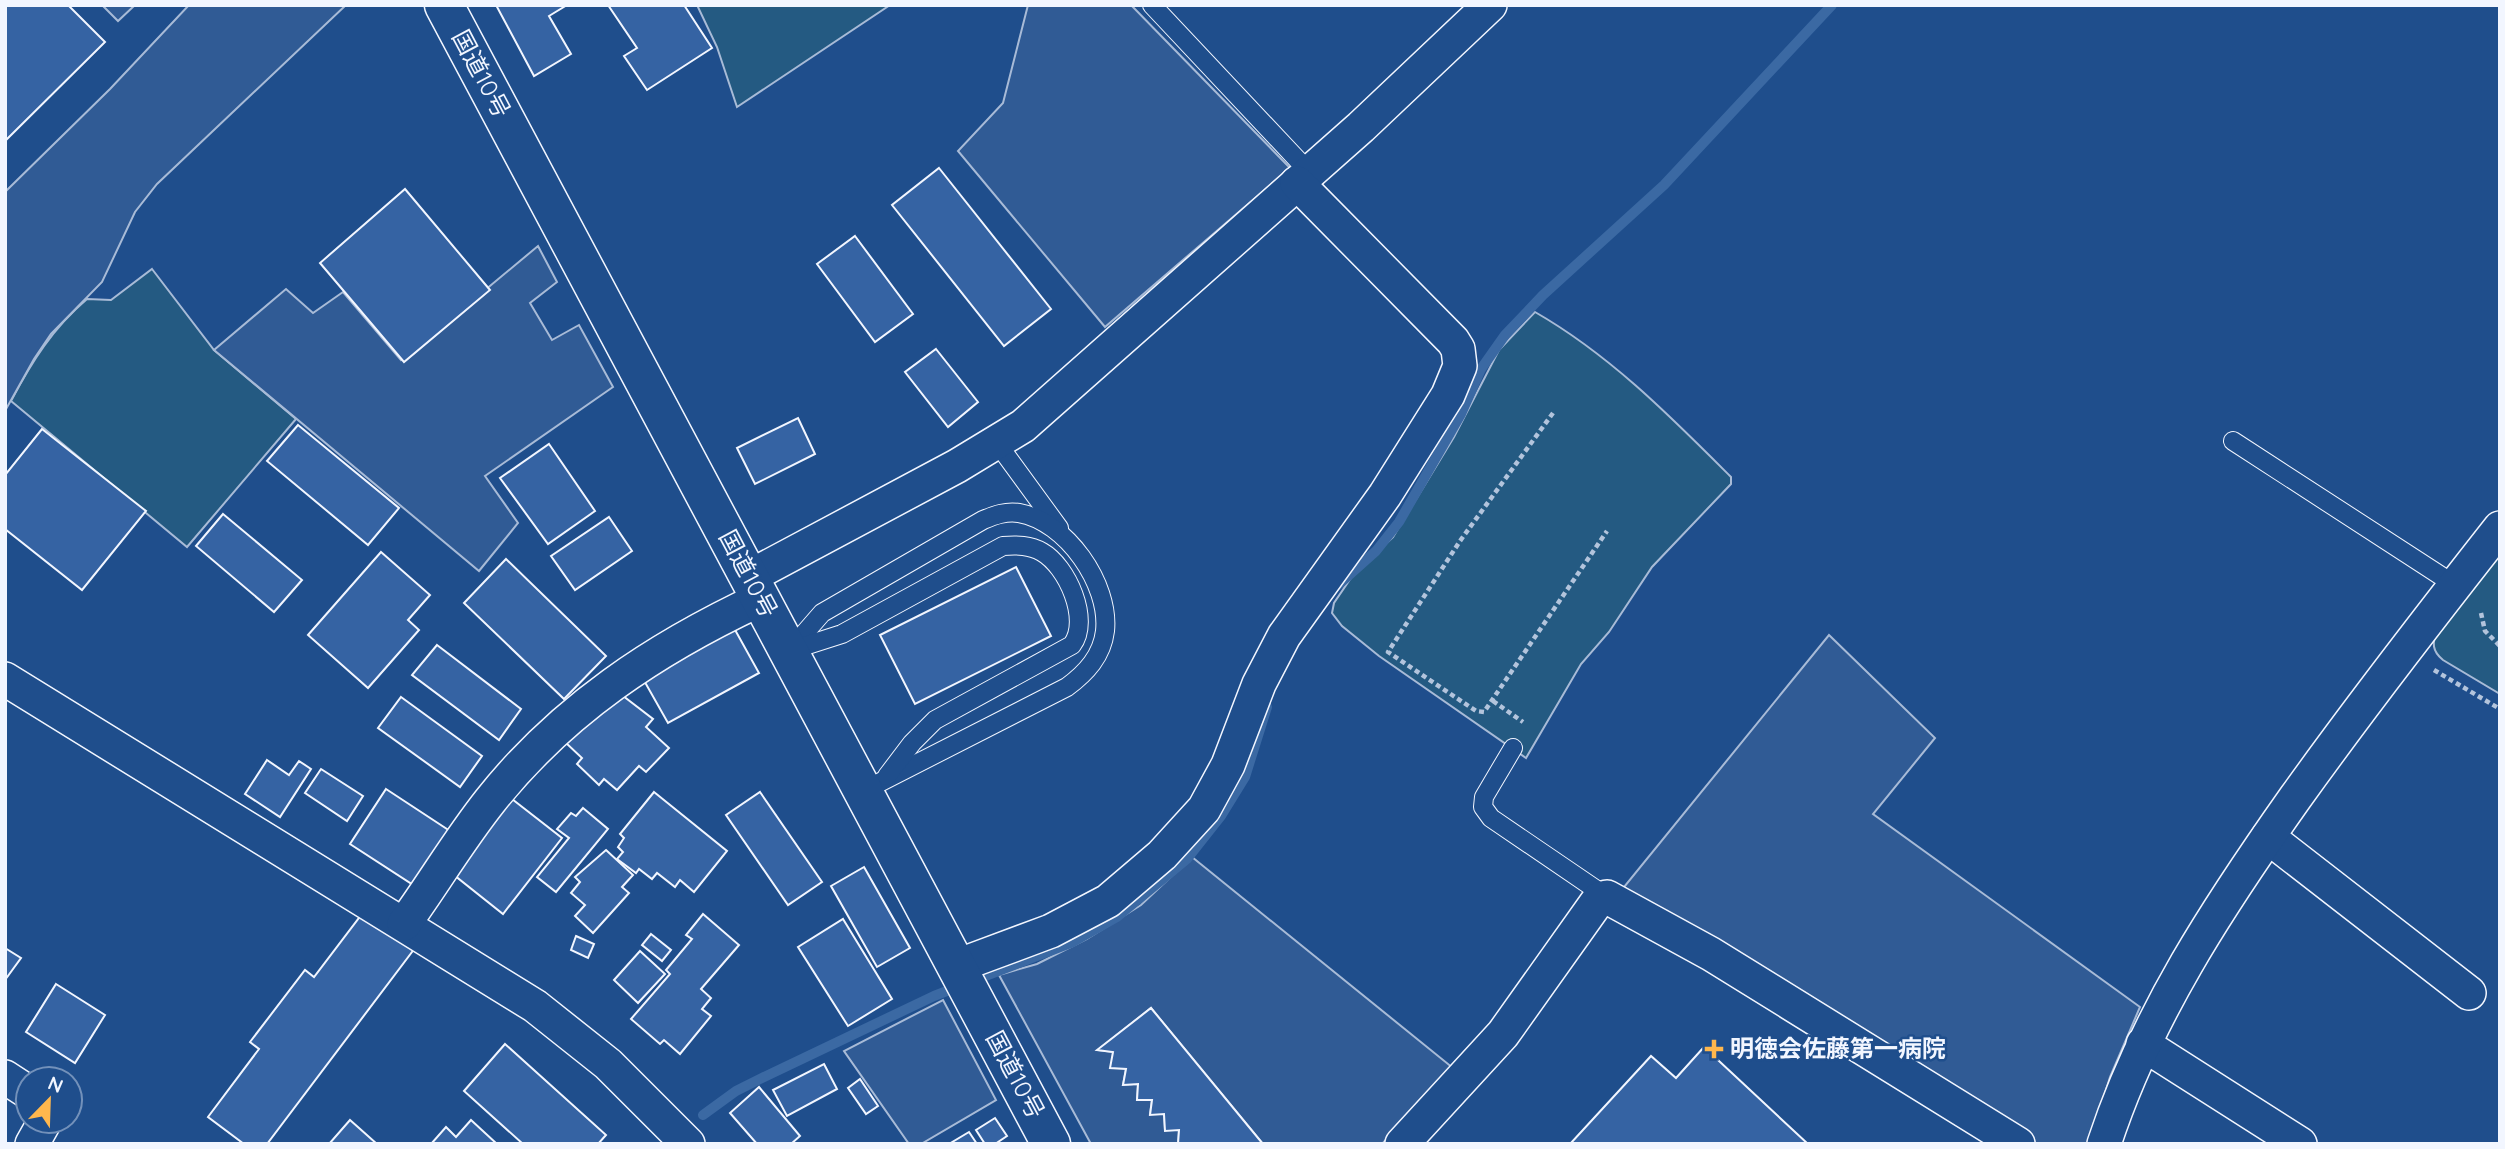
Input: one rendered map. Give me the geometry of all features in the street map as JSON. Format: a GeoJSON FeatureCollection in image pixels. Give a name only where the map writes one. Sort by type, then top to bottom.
{"type":"FeatureCollection","features":[{"type":"Feature","properties":{"kind":"highway","name":"国道10号"},"geometry":{"type":"LineString","coordinates":[[444,5],[789,651],[873,786],[957,966],[1051,1144]]}},
{"type":"Feature","properties":{"kind":"street"},"geometry":{"type":"LineString","coordinates":[[404,925],[489,802],[560,726],[614,681],[755,588],[998,443],[1072,386],[1304,178],[1490,5]]}},
{"type":"Feature","properties":{"kind":"street"},"geometry":{"type":"LineString","coordinates":[[957,966],[1051,931],[1108,901],[1162,855],[1204,810],[1228,765],[1259,684],[1284,636],[1397,478],[1456,377],[1460,358],[1453,341],[1304,178]]}},
{"type":"Feature","properties":{"kind":"street"},"geometry":{"type":"LineString","coordinates":[[2104,1144],[2126,1080],[2200,939],[2268,837],[2403,652],[2500,528]]}},
{"type":"Feature","properties":{"kind":"street"},"geometry":{"type":"LineString","coordinates":[[5,679],[508,988],[608,1064],[681,1142]]}},
{"type":"Feature","properties":{"kind":"street"},"geometry":{"type":"LineString","coordinates":[[2268,837],[2469,993]]}},
{"type":"Feature","properties":{"kind":"street"},"geometry":{"type":"LineString","coordinates":[[1402,1144],[1490,1050],[1599,899],[1606,897],[1711,954],[2018,1144]]}},
{"type":"Feature","properties":{"kind":"street"},"geometry":{"type":"LineString","coordinates":[[2143,1044],[2300,1144]]}},
{"type":"Feature","properties":{"kind":"lane"},"geometry":{"type":"LineString","coordinates":[[1152,5],[1304,178]]}},
{"type":"Feature","properties":{"kind":"lane"},"geometry":{"type":"LineString","coordinates":[[2233,441],[2455,585]]}},
{"type":"Feature","properties":{"kind":"lane"},"geometry":{"type":"LineString","coordinates":[[873,786],[1067,687],[1092,664],[1105,633],[1104,605],[1099,591],[1070,543],[998,443]]}},
{"type":"Feature","properties":{"kind":"lane"},"geometry":{"type":"LineString","coordinates":[[789,651],[822,613],[983,520],[1001,513],[1018,513],[1040,519],[1070,543]]}},
{"type":"Feature","properties":{"kind":"lane"},"geometry":{"type":"LineString","coordinates":[[789,651],[842,634],[1003,546],[1033,548],[1056,565],[1079,612],[1080,628],[1072,645],[935,720],[873,786]]}},
{"type":"Feature","properties":{"kind":"lane"},"geometry":{"type":"LineString","coordinates":[[1513,748],[1485,797],[1483,807],[1491,818],[1606,897]]}},
{"type":"Feature","properties":{"kind":"path"},"geometry":{"type":"LineString","coordinates":[[1553,413],[1460,541],[1388,652],[1476,711],[1484,712],[1607,531]]}},
{"type":"Feature","properties":{"kind":"path"},"geometry":{"type":"LineString","coordinates":[[2482,608],[2481,621],[2485,631],[2500,646]]}},
{"type":"Feature","properties":{"kind":"path"},"geometry":{"type":"LineString","coordinates":[[2403,652],[2500,709]]}},
{"type":"Feature","properties":{"kind":"shaded area"},"geometry":{"type":"Polygon","coordinates":[[[102,5],[135,5],[118,21],[102,5]]]}},
{"type":"Feature","properties":{"kind":"shaded area"},"geometry":{"type":"Polygon","coordinates":[[[189,5],[346,5],[157,184],[135,212],[102,282],[51,334],[5,411],[5,192],[110,89],[189,5]]]}},
{"type":"Feature","properties":{"kind":"shaded area"},"geometry":{"type":"Polygon","coordinates":[[[697,5],[890,5],[737,107],[717,47],[697,5]]]}},
{"type":"Feature","properties":{"kind":"shaded area"},"geometry":{"type":"Polygon","coordinates":[[[1028,5],[1131,5],[1290,168],[1105,327],[958,151],[1003,103],[1028,5]]]}},
{"type":"Feature","properties":{"kind":"shaded area"},"geometry":{"type":"Polygon","coordinates":[[[538,246],[557,282],[530,303],[552,340],[579,325],[613,387],[485,476],[518,523],[479,571],[214,350],[286,289],[313,313],[343,292],[401,360],[538,246]]]}},
{"type":"Feature","properties":{"kind":"shaded area"},"geometry":{"type":"Polygon","coordinates":[[[152,269],[214,350],[296,419],[187,547],[11,401],[44,346],[75,310],[87,299],[111,300],[152,269]]]}},
{"type":"Feature","properties":{"kind":"shaded area"},"geometry":{"type":"Polygon","coordinates":[[[1535,312],[1589,347],[1638,388],[1731,477],[1731,484],[1652,567],[1609,632],[1581,664],[1526,758],[1379,656],[1342,626],[1332,613],[1334,603],[1353,575],[1393,537],[1454,437],[1499,350],[1535,312]]]}},
{"type":"Feature","properties":{"kind":"shaded area"},"geometry":{"type":"Polygon","coordinates":[[[2500,547],[2500,694],[2443,660],[2435,650],[2434,643],[2437,630],[2500,547]]]}},
{"type":"Feature","properties":{"kind":"shaded area"},"geometry":{"type":"Polygon","coordinates":[[[1829,635],[1935,738],[1873,814],[2140,1007],[2110,1077],[2089,1144],[2036,1144],[1893,1052],[1625,892],[1624,887],[1829,635]]]}},
{"type":"Feature","properties":{"kind":"shaded area"},"geometry":{"type":"Polygon","coordinates":[[[1192,857],[1453,1068],[1382,1144],[1263,1144],[1151,1008],[1098,1050],[1113,1052],[1126,1069],[1123,1085],[1138,1084],[1137,1100],[1152,1100],[1150,1114],[1164,1114],[1165,1130],[1179,1130],[1178,1144],[1091,1144],[999,975],[1037,964],[1087,939],[1141,905],[1192,857]]]}},
{"type":"Feature","properties":{"kind":"shaded area"},"geometry":{"type":"Polygon","coordinates":[[[943,1000],[996,1100],[921,1144],[909,1144],[844,1051],[943,1000]]]}},
{"type":"Feature","properties":{"kind":"building"},"geometry":{"type":"Polygon","coordinates":[[[5,5],[68,5],[105,42],[5,141],[5,5]]]}},
{"type":"Feature","properties":{"kind":"building"},"geometry":{"type":"Polygon","coordinates":[[[496,5],[567,5],[549,16],[571,54],[534,76],[496,5]]]}},
{"type":"Feature","properties":{"kind":"building"},"geometry":{"type":"Polygon","coordinates":[[[608,5],[684,5],[712,48],[647,90],[624,56],[637,48],[608,5]]]}},
{"type":"Feature","properties":{"kind":"building"},"geometry":{"type":"Polygon","coordinates":[[[939,168],[1051,309],[1004,346],[892,205],[939,168]]]}},
{"type":"Feature","properties":{"kind":"building"},"geometry":{"type":"Polygon","coordinates":[[[405,189],[490,290],[404,362],[320,263],[405,189]]]}},
{"type":"Feature","properties":{"kind":"building"},"geometry":{"type":"Polygon","coordinates":[[[855,236],[913,314],[875,342],[817,264],[855,236]]]}},
{"type":"Feature","properties":{"kind":"building"},"geometry":{"type":"Polygon","coordinates":[[[936,349],[978,402],[948,427],[905,372],[936,349]]]}},
{"type":"Feature","properties":{"kind":"building"},"geometry":{"type":"Polygon","coordinates":[[[798,418],[815,454],[755,484],[737,448],[798,418]]]}},
{"type":"Feature","properties":{"kind":"building"},"geometry":{"type":"Polygon","coordinates":[[[298,425],[399,508],[368,545],[267,461],[298,425]]]}},
{"type":"Feature","properties":{"kind":"building"},"geometry":{"type":"Polygon","coordinates":[[[42,429],[146,511],[82,590],[5,529],[5,475],[42,429]]]}},
{"type":"Feature","properties":{"kind":"building"},"geometry":{"type":"Polygon","coordinates":[[[549,444],[595,511],[548,544],[500,478],[549,444]]]}},
{"type":"Feature","properties":{"kind":"building"},"geometry":{"type":"Polygon","coordinates":[[[223,514],[302,580],[274,612],[196,546],[223,514]]]}},
{"type":"Feature","properties":{"kind":"building"},"geometry":{"type":"Polygon","coordinates":[[[609,517],[632,551],[575,590],[551,556],[609,517]]]}},
{"type":"Feature","properties":{"kind":"building"},"geometry":{"type":"Polygon","coordinates":[[[381,552],[430,595],[408,620],[419,630],[368,688],[308,635],[381,552]]]}},
{"type":"Feature","properties":{"kind":"building"},"geometry":{"type":"Polygon","coordinates":[[[506,559],[606,656],[564,699],[464,603],[506,559]]]}},
{"type":"Feature","properties":{"kind":"building"},"geometry":{"type":"Polygon","coordinates":[[[1016,567],[1051,636],[915,704],[880,635],[1016,567]]]}},
{"type":"Feature","properties":{"kind":"building"},"geometry":{"type":"Polygon","coordinates":[[[734,628],[759,673],[668,723],[642,677],[734,628]]]}},
{"type":"Feature","properties":{"kind":"building"},"geometry":{"type":"Polygon","coordinates":[[[437,645],[521,709],[499,740],[412,675],[437,645]]]}},
{"type":"Feature","properties":{"kind":"building"},"geometry":{"type":"Polygon","coordinates":[[[614,689],[653,719],[646,727],[669,748],[646,772],[639,766],[617,790],[604,779],[599,785],[577,764],[582,758],[566,743],[614,689]]]}},
{"type":"Feature","properties":{"kind":"building"},"geometry":{"type":"Polygon","coordinates":[[[401,697],[482,756],[460,787],[378,728],[401,697]]]}},
{"type":"Feature","properties":{"kind":"building"},"geometry":{"type":"Polygon","coordinates":[[[267,760],[289,775],[299,761],[311,769],[280,817],[245,794],[267,760]]]}},
{"type":"Feature","properties":{"kind":"building"},"geometry":{"type":"Polygon","coordinates":[[[321,769],[363,796],[347,821],[305,793],[321,769]]]}},
{"type":"Feature","properties":{"kind":"building"},"geometry":{"type":"Polygon","coordinates":[[[386,789],[453,833],[418,888],[350,844],[386,789]]]}},
{"type":"Feature","properties":{"kind":"building"},"geometry":{"type":"Polygon","coordinates":[[[654,792],[727,851],[694,892],[680,880],[675,887],[657,873],[652,879],[639,869],[636,873],[617,859],[623,852],[618,847],[624,838],[620,834],[654,792]]]}},
{"type":"Feature","properties":{"kind":"building"},"geometry":{"type":"Polygon","coordinates":[[[760,792],[822,882],[788,905],[726,815],[760,792]]]}},
{"type":"Feature","properties":{"kind":"building"},"geometry":{"type":"Polygon","coordinates":[[[512,799],[562,838],[503,914],[454,875],[512,799]]]}},
{"type":"Feature","properties":{"kind":"building"},"geometry":{"type":"Polygon","coordinates":[[[583,808],[608,829],[556,892],[537,877],[569,838],[557,829],[571,813],[576,816],[583,808]]]}},
{"type":"Feature","properties":{"kind":"building"},"geometry":{"type":"Polygon","coordinates":[[[606,850],[633,875],[622,887],[629,893],[593,933],[575,916],[585,905],[571,893],[580,882],[575,877],[606,850]]]}},
{"type":"Feature","properties":{"kind":"building"},"geometry":{"type":"Polygon","coordinates":[[[864,867],[910,948],[877,967],[831,886],[864,867]]]}},
{"type":"Feature","properties":{"kind":"building"},"geometry":{"type":"Polygon","coordinates":[[[365,910],[415,948],[267,1144],[244,1144],[208,1117],[259,1049],[250,1042],[305,970],[314,977],[365,910]]]}},
{"type":"Feature","properties":{"kind":"building"},"geometry":{"type":"Polygon","coordinates":[[[703,914],[739,945],[701,989],[711,998],[702,1009],[711,1016],[680,1054],[664,1040],[660,1044],[631,1019],[670,974],[666,970],[692,939],[686,935],[703,914]]]}},
{"type":"Feature","properties":{"kind":"building"},"geometry":{"type":"Polygon","coordinates":[[[843,919],[892,999],[848,1026],[798,947],[843,919]]]}},
{"type":"Feature","properties":{"kind":"building"},"geometry":{"type":"Polygon","coordinates":[[[651,934],[671,950],[662,961],[642,945],[651,934]]]}},
{"type":"Feature","properties":{"kind":"building"},"geometry":{"type":"Polygon","coordinates":[[[576,936],[594,944],[588,958],[571,950],[576,936]]]}},
{"type":"Feature","properties":{"kind":"building"},"geometry":{"type":"Polygon","coordinates":[[[5,948],[21,958],[5,980],[5,948]]]}},
{"type":"Feature","properties":{"kind":"building"},"geometry":{"type":"Polygon","coordinates":[[[640,951],[665,974],[638,1003],[614,980],[640,951]]]}},
{"type":"Feature","properties":{"kind":"building"},"geometry":{"type":"Polygon","coordinates":[[[56,984],[105,1015],[75,1063],[26,1032],[56,984]]]}},
{"type":"Feature","properties":{"kind":"building"},"geometry":{"type":"Polygon","coordinates":[[[1151,1008],[1263,1144],[1178,1144],[1179,1130],[1165,1131],[1164,1114],[1150,1115],[1152,1100],[1137,1100],[1138,1084],[1123,1085],[1126,1069],[1110,1068],[1113,1052],[1097,1050],[1151,1008]]]}},
{"type":"Feature","properties":{"kind":"building"},"geometry":{"type":"Polygon","coordinates":[[[505,1044],[606,1135],[598,1144],[523,1144],[464,1091],[505,1044]]]}},
{"type":"Feature","properties":{"kind":"building"},"geometry":{"type":"Polygon","coordinates":[[[1704,1047],[1808,1144],[1570,1144],[1651,1056],[1676,1078],[1704,1047]]]}},
{"type":"Feature","properties":{"kind":"building"},"geometry":{"type":"Polygon","coordinates":[[[824,1064],[837,1089],[787,1116],[773,1090],[824,1064]]]}},
{"type":"Feature","properties":{"kind":"building"},"geometry":{"type":"Polygon","coordinates":[[[860,1079],[878,1106],[866,1114],[848,1088],[860,1079]]]}},
{"type":"Feature","properties":{"kind":"building"},"geometry":{"type":"Polygon","coordinates":[[[759,1087],[800,1136],[791,1144],[757,1144],[730,1113],[759,1087]]]}},
{"type":"Feature","properties":{"kind":"building"},"geometry":{"type":"Polygon","coordinates":[[[995,1118],[1007,1136],[995,1144],[985,1144],[976,1130],[995,1118]]]}},
{"type":"Feature","properties":{"kind":"building"},"geometry":{"type":"Polygon","coordinates":[[[350,1120],[377,1144],[329,1144],[350,1120]]]}},
{"type":"Feature","properties":{"kind":"building"},"geometry":{"type":"Polygon","coordinates":[[[471,1120],[497,1144],[431,1144],[446,1127],[456,1137],[471,1120]]]}},
{"type":"Feature","properties":{"kind":"building"},"geometry":{"type":"Polygon","coordinates":[[[969,1132],[977,1144],[949,1144],[969,1132]]]}},
{"type":"Feature","properties":{"kind":"waterway"},"geometry":{"type":"LineString","coordinates":[[1338,585],[1376,551],[1399,522],[1461,414],[1481,369],[1505,335],[1543,295],[1664,185],[1832,5]]}},
{"type":"Feature","properties":{"kind":"waterway"},"geometry":{"type":"LineString","coordinates":[[703,1115],[736,1091],[764,1077],[934,996],[1073,942],[1117,917],[1187,859],[1221,816],[1245,777],[1267,707]]}},
{"type":"Feature","properties":{"kind":"place","name":"明徳会佐藤第一病院"},"geometry":{"type":"Point","coordinates":[1714,1049]}}]}
